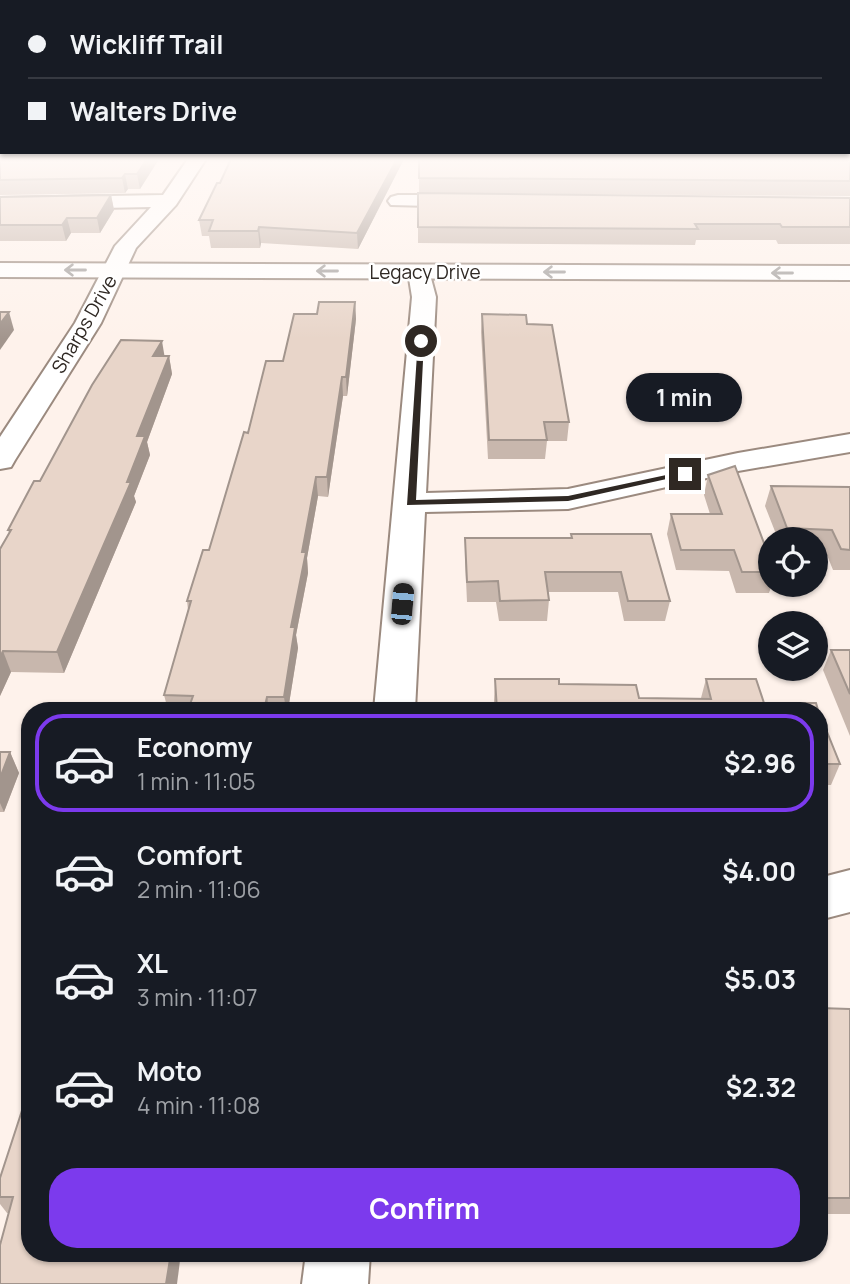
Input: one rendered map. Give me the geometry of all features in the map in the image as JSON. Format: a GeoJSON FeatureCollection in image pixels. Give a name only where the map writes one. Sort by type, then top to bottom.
{"type":"FeatureCollection","features":[{"type":"Feature","properties":{"kind":"street","name":"Sharps Drive"},"geometry":{"type":"LineString","coordinates":[[0,460],[88,323],[126,246],[152,219]]}},
{"type":"Feature","properties":{"kind":"street","name":"Legacy Drive"},"geometry":{"type":"LineString","coordinates":[[0,270],[116,270],[424,290],[850,274]]}},
{"type":"Feature","properties":{"kind":"street"},"geometry":{"type":"LineString","coordinates":[[395,702],[411,503],[424,290]]}},
{"type":"Feature","properties":{"kind":"street"},"geometry":{"type":"LineString","coordinates":[[77,295],[129,296]]}},
{"type":"Feature","properties":{"kind":"street"},"geometry":{"type":"LineString","coordinates":[[411,503],[568,499],[738,462],[850,443]]}},
{"type":"Feature","properties":{"kind":"street"},"geometry":{"type":"LineString","coordinates":[[828,897],[850,891]]}},
{"type":"Feature","properties":{"kind":"street"},"geometry":{"type":"LineString","coordinates":[[335,1284],[337,1262]]}},
{"type":"Feature","properties":{"kind":"building"},"geometry":{"type":"Polygon","coordinates":[[[0,219],[66,219],[62,225],[0,225],[0,219]]]}},
{"type":"Feature","properties":{"kind":"building"},"geometry":{"type":"Polygon","coordinates":[[[365,219],[357,233],[259,227],[258,231],[209,231],[213,220],[199,220],[365,219]]]}},
{"type":"Feature","properties":{"kind":"building"},"geometry":{"type":"Polygon","coordinates":[[[418,219],[850,219],[850,227],[695,224],[698,229],[418,227],[418,219]]]}},
{"type":"Feature","properties":{"kind":"building"},"geometry":{"type":"Polygon","coordinates":[[[319,302],[355,302],[346,377],[342,377],[327,477],[316,477],[302,552],[306,552],[291,627],[295,627],[284,697],[267,697],[266,702],[191,702],[193,696],[164,695],[191,601],[187,601],[203,550],[209,550],[244,432],[248,433],[266,361],[283,361],[294,314],[317,314],[319,302]]]}},
{"type":"Feature","properties":{"kind":"building"},"geometry":{"type":"Polygon","coordinates":[[[0,312],[9,312],[0,324],[0,312]]]}},
{"type":"Feature","properties":{"kind":"building"},"geometry":{"type":"Polygon","coordinates":[[[482,314],[526,315],[527,324],[552,325],[569,422],[544,422],[547,440],[489,440],[482,314]]]}},
{"type":"Feature","properties":{"kind":"building"},"geometry":{"type":"Polygon","coordinates":[[[121,340],[162,341],[153,356],[169,356],[137,436],[145,436],[127,482],[131,482],[57,652],[3,651],[0,657],[0,549],[34,481],[40,481],[92,385],[121,340]]]}},
{"type":"Feature","properties":{"kind":"building"},"geometry":{"type":"Polygon","coordinates":[[[735,466],[758,527],[758,572],[742,572],[734,550],[681,550],[671,514],[722,514],[708,475],[735,466]]]}},
{"type":"Feature","properties":{"kind":"building"},"geometry":{"type":"Polygon","coordinates":[[[771,486],[850,487],[850,550],[841,549],[828,527],[787,527],[771,486]]]}},
{"type":"Feature","properties":{"kind":"building"},"geometry":{"type":"Polygon","coordinates":[[[571,534],[651,534],[670,601],[628,601],[621,572],[545,572],[549,600],[500,601],[498,581],[467,582],[465,538],[572,538],[571,534]]]}},
{"type":"Feature","properties":{"kind":"building"},"geometry":{"type":"Polygon","coordinates":[[[831,650],[850,650],[850,694],[831,650]]]}},
{"type":"Feature","properties":{"kind":"building"},"geometry":{"type":"Polygon","coordinates":[[[495,679],[559,679],[559,684],[636,685],[639,698],[711,699],[706,679],[756,679],[764,702],[496,702],[495,679]]]}},
{"type":"Feature","properties":{"kind":"building"},"geometry":{"type":"Polygon","coordinates":[[[828,734],[840,764],[828,764],[828,734]]]}},
{"type":"Feature","properties":{"kind":"building"},"geometry":{"type":"Polygon","coordinates":[[[0,752],[10,752],[0,778],[0,752]]]}},
{"type":"Feature","properties":{"kind":"building"},"geometry":{"type":"Polygon","coordinates":[[[828,1008],[850,1009],[850,1198],[828,1198],[828,1008]]]}},
{"type":"Feature","properties":{"kind":"building"},"geometry":{"type":"Polygon","coordinates":[[[21,1114],[21,1262],[170,1262],[166,1284],[0,1284],[0,1245],[13,1197],[0,1197],[0,1178],[21,1114]]]}},
{"type":"Feature","properties":{"kind":"route"},"geometry":{"type":"LineString","coordinates":[[421,341],[411,503],[568,499],[685,474]]}}]}
